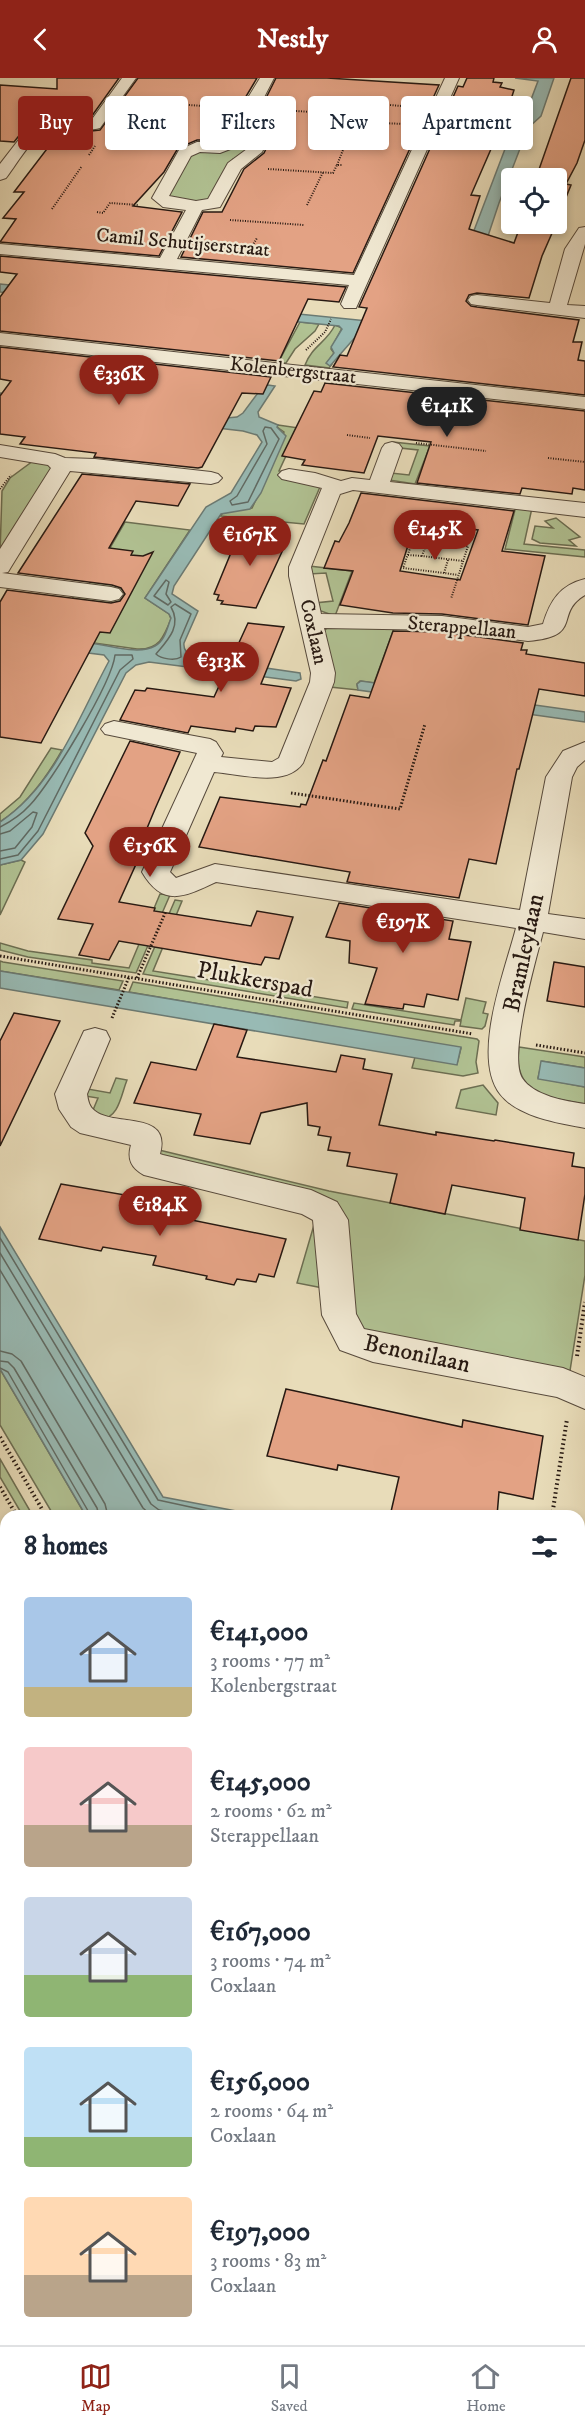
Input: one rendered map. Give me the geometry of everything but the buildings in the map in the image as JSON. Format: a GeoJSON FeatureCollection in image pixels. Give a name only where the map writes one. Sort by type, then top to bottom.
{"type":"FeatureCollection","features":[{"type":"Feature","properties":{"kind":"street"},"geometry":{"type":"LineString","coordinates":[[0,175],[33,132],[38,129],[55,127],[80,129],[95,125],[129,78]]}},
{"type":"Feature","properties":{"kind":"street"},"geometry":{"type":"LineString","coordinates":[[257,96],[267,78]]}},
{"type":"Feature","properties":{"kind":"street"},"geometry":{"type":"LineString","coordinates":[[350,304],[451,79],[432,79]]}},
{"type":"Feature","properties":{"kind":"street"},"geometry":{"type":"LineString","coordinates":[[193,212],[162,201],[160,198],[185,153],[200,147]]}},
{"type":"Feature","properties":{"kind":"street"},"geometry":{"type":"LineString","coordinates":[[165,265],[193,212],[214,203],[234,166],[256,150]]}},
{"type":"Feature","properties":{"kind":"street"},"geometry":{"type":"LineString","coordinates":[[557,309],[574,249],[585,232]]}},
{"type":"Feature","properties":{"kind":"street","name":"Camil Schutijserstraat"},"geometry":{"type":"LineString","coordinates":[[0,249],[362,281]]}},
{"type":"Feature","properties":{"kind":"street"},"geometry":{"type":"LineString","coordinates":[[477,300],[585,312]]}},
{"type":"Feature","properties":{"kind":"street","name":"Kolenbergstraat"},"geometry":{"type":"LineString","coordinates":[[0,339],[585,403]]}},
{"type":"Feature","properties":{"kind":"street"},"geometry":{"type":"LineString","coordinates":[[378,487],[392,448]]}},
{"type":"Feature","properties":{"kind":"street"},"geometry":{"type":"LineString","coordinates":[[0,451],[37,456],[55,460],[61,464],[94,465],[211,477]]}},
{"type":"Feature","properties":{"kind":"street"},"geometry":{"type":"LineString","coordinates":[[0,567],[61,472],[61,464]]}},
{"type":"Feature","properties":{"kind":"street"},"geometry":{"type":"LineString","coordinates":[[289,475],[315,479],[339,487],[352,484],[585,510]]}},
{"type":"Feature","properties":{"kind":"street","name":"Coxlaan"},"geometry":{"type":"LineString","coordinates":[[205,763],[275,770],[290,763],[322,682],[323,673],[313,621],[300,576],[300,567],[331,490],[339,487]]}},
{"type":"Feature","properties":{"kind":"street"},"geometry":{"type":"LineString","coordinates":[[0,579],[111,594]]}},
{"type":"Feature","properties":{"kind":"street","name":"Sterappellaan"},"geometry":{"type":"LineString","coordinates":[[313,621],[443,623],[539,634],[550,630],[556,624],[561,605],[566,598],[585,586]]}},
{"type":"Feature","properties":{"kind":"street"},"geometry":{"type":"LineString","coordinates":[[114,729],[201,744],[207,747],[210,753],[156,872],[159,879],[176,888],[186,887],[215,873],[585,929]]}},
{"type":"Feature","properties":{"kind":"street","name":"Bramleylaan"},"geometry":{"type":"LineString","coordinates":[[585,750],[575,753],[565,763],[560,777],[532,921],[504,1040],[502,1063],[506,1080],[516,1091],[556,1112],[585,1116]]}},
{"type":"Feature","properties":{"kind":"street","name":"Benonilaan"},"geometry":{"type":"LineString","coordinates":[[95,1038],[71,1094],[73,1103],[86,1123],[139,1133],[147,1139],[143,1156],[146,1161],[155,1166],[311,1203],[325,1211],[331,1220],[339,1315],[352,1340],[374,1347],[563,1383],[578,1391]]}},
{"type":"Feature","properties":{"kind":"path"},"geometry":{"type":"LineString","coordinates":[[234,166],[333,173],[343,150]]}},
{"type":"Feature","properties":{"kind":"path"},"geometry":{"type":"LineString","coordinates":[[337,165],[342,165]]}},
{"type":"Feature","properties":{"kind":"path"},"geometry":{"type":"LineString","coordinates":[[52,209],[82,166]]}},
{"type":"Feature","properties":{"kind":"path"},"geometry":{"type":"LineString","coordinates":[[307,205],[323,172]]}},
{"type":"Feature","properties":{"kind":"path"},"geometry":{"type":"LineString","coordinates":[[97,212],[103,213],[110,203],[154,206],[162,201]]}},
{"type":"Feature","properties":{"kind":"path"},"geometry":{"type":"LineString","coordinates":[[193,212],[304,225]]}},
{"type":"Feature","properties":{"kind":"path"},"geometry":{"type":"LineString","coordinates":[[415,443],[486,451]]}},
{"type":"Feature","properties":{"kind":"path"},"geometry":{"type":"LineString","coordinates":[[548,458],[585,462]]}},
{"type":"Feature","properties":{"kind":"path"},"geometry":{"type":"LineString","coordinates":[[422,556],[440,494]]}},
{"type":"Feature","properties":{"kind":"path"},"geometry":{"type":"LineString","coordinates":[[443,623],[468,546],[413,540],[403,568],[458,575]]}},
{"type":"Feature","properties":{"kind":"path"},"geometry":{"type":"LineString","coordinates":[[408,555],[463,561]]}},
{"type":"Feature","properties":{"kind":"path"},"geometry":{"type":"LineString","coordinates":[[444,573],[448,560]]}},
{"type":"Feature","properties":{"kind":"path"},"geometry":{"type":"LineString","coordinates":[[288,793],[400,809],[425,724]]}},
{"type":"Feature","properties":{"kind":"path"},"geometry":{"type":"LineString","coordinates":[[137,978],[176,888]]}},
{"type":"Feature","properties":{"kind":"path","name":"Plukkerspad"},"geometry":{"type":"LineString","coordinates":[[0,956],[585,1053]]}},
{"type":"Feature","properties":{"kind":"path"},"geometry":{"type":"LineString","coordinates":[[115,1012],[128,979]]}},
{"type":"Feature","properties":{"kind":"path"},"geometry":{"type":"LineString","coordinates":[[553,1510],[578,1391],[585,1302]]}},
{"type":"Feature","properties":{"kind":"path"},"geometry":{"type":"LineString","coordinates":[[0,1437],[43,1510]]}},
{"type":"Feature","properties":{"kind":"path"},"geometry":{"type":"LineString","coordinates":[[0,1487],[13,1510]]}},
{"type":"Feature","properties":{"kind":"green space"},"geometry":{"type":"Polygon","coordinates":[[[248,150],[247,153],[233,159],[212,199],[174,201],[166,195],[192,152],[248,150]]]}},
{"type":"Feature","properties":{"kind":"green space"},"geometry":{"type":"Polygon","coordinates":[[[300,322],[319,324],[315,331],[295,349],[286,363],[278,363],[300,322]]]}},
{"type":"Feature","properties":{"kind":"green space"},"geometry":{"type":"Polygon","coordinates":[[[335,325],[342,328],[331,349],[334,353],[327,363],[332,364],[329,368],[305,365],[312,353],[335,325]]]}},
{"type":"Feature","properties":{"kind":"green space"},"geometry":{"type":"Polygon","coordinates":[[[278,425],[299,428],[279,471],[287,472],[320,487],[304,524],[220,516],[224,512],[252,508],[271,469],[284,432],[277,427],[278,425]]]}},
{"type":"Feature","properties":{"kind":"green space"},"geometry":{"type":"Polygon","coordinates":[[[393,442],[430,446],[415,484],[389,480],[391,473],[409,475],[418,450],[391,447],[393,442]]]}},
{"type":"Feature","properties":{"kind":"green space"},"geometry":{"type":"Polygon","coordinates":[[[33,461],[47,463],[52,468],[0,554],[2,491],[10,478],[33,461]]]}},
{"type":"Feature","properties":{"kind":"green space"},"geometry":{"type":"Polygon","coordinates":[[[516,506],[532,508],[524,544],[585,550],[585,557],[505,549],[516,506]]]}},
{"type":"Feature","properties":{"kind":"green space"},"geometry":{"type":"Polygon","coordinates":[[[556,518],[580,537],[569,540],[576,546],[540,543],[532,539],[535,526],[553,528],[545,521],[556,518]]]}},
{"type":"Feature","properties":{"kind":"green space"},"geometry":{"type":"Polygon","coordinates":[[[125,522],[190,530],[145,598],[169,614],[171,619],[163,637],[156,645],[137,649],[51,637],[75,594],[88,586],[125,522]]]}},
{"type":"Feature","properties":{"kind":"green space"},"geometry":{"type":"Polygon","coordinates":[[[309,566],[352,571],[335,616],[318,610],[315,603],[333,601],[326,573],[309,574],[309,566]]]}},
{"type":"Feature","properties":{"kind":"green space"},"geometry":{"type":"Polygon","coordinates":[[[329,626],[395,626],[374,683],[360,681],[357,684],[358,690],[330,687],[323,632],[329,626]]]}},
{"type":"Feature","properties":{"kind":"green space"},"geometry":{"type":"Polygon","coordinates":[[[51,748],[62,750],[50,770],[27,799],[0,822],[0,814],[20,797],[51,748]]]}},
{"type":"Feature","properties":{"kind":"green space"},"geometry":{"type":"Polygon","coordinates":[[[21,860],[25,862],[0,915],[0,865],[21,860]]]}},
{"type":"Feature","properties":{"kind":"green space"},"geometry":{"type":"Polygon","coordinates":[[[160,894],[170,895],[136,973],[28,957],[0,950],[0,943],[28,951],[129,968],[160,894]]]}},
{"type":"Feature","properties":{"kind":"green space"},"geometry":{"type":"Polygon","coordinates":[[[175,900],[182,901],[153,971],[348,1002],[347,1008],[143,974],[175,900]]]}},
{"type":"Feature","properties":{"kind":"green space"},"geometry":{"type":"Polygon","coordinates":[[[0,961],[123,981],[119,990],[0,971],[0,961]]]}},
{"type":"Feature","properties":{"kind":"green space"},"geometry":{"type":"Polygon","coordinates":[[[133,982],[477,1039],[479,1041],[476,1062],[478,1073],[463,1076],[412,1068],[415,1057],[457,1064],[461,1048],[129,992],[133,982]]]}},
{"type":"Feature","properties":{"kind":"green space"},"geometry":{"type":"Polygon","coordinates":[[[466,998],[486,1002],[483,1013],[488,1014],[482,1029],[460,1026],[461,1021],[455,1021],[454,1025],[352,1009],[354,1003],[461,1020],[466,998]]]}},
{"type":"Feature","properties":{"kind":"green space"},"geometry":{"type":"Polygon","coordinates":[[[519,1047],[585,1057],[585,1068],[542,1061],[538,1078],[585,1087],[585,1104],[546,1096],[527,1084],[521,1075],[518,1063],[519,1047]]]}},
{"type":"Feature","properties":{"kind":"green space"},"geometry":{"type":"Polygon","coordinates":[[[116,1078],[127,1080],[121,1099],[112,1115],[101,1119],[93,1110],[98,1098],[85,1096],[88,1089],[110,1093],[116,1078]]]}},
{"type":"Feature","properties":{"kind":"green space"},"geometry":{"type":"Polygon","coordinates":[[[483,1085],[498,1103],[496,1115],[456,1108],[461,1090],[483,1085]]]}},
{"type":"Feature","properties":{"kind":"green space"},"geometry":{"type":"Polygon","coordinates":[[[159,1150],[329,1191],[585,1241],[585,1275],[569,1377],[356,1329],[344,1221],[159,1154],[159,1150]]]}},
{"type":"Feature","properties":{"kind":"green space"},"geometry":{"type":"Polygon","coordinates":[[[316,1218],[323,1288],[297,1283],[316,1218]]]}},
{"type":"Feature","properties":{"kind":"green space"},"geometry":{"type":"Polygon","coordinates":[[[0,1369],[82,1510],[50,1510],[0,1425],[0,1369]]]}},
{"type":"Feature","properties":{"kind":"green space"},"geometry":{"type":"Polygon","coordinates":[[[0,1459],[30,1510],[19,1510],[0,1477],[0,1459]]]}},
{"type":"Feature","properties":{"kind":"water"},"geometry":{"type":"Polygon","coordinates":[[[515,78],[554,78],[541,116],[533,123],[532,96],[538,81],[515,78]]]}},
{"type":"Feature","properties":{"kind":"water"},"geometry":{"type":"Polygon","coordinates":[[[505,150],[519,150],[513,168],[501,168],[501,198],[456,332],[358,334],[330,366],[326,363],[334,353],[331,347],[342,329],[339,326],[0,292],[0,284],[427,327],[462,262],[505,150]]]}},
{"type":"Feature","properties":{"kind":"water"},"geometry":{"type":"Polygon","coordinates":[[[263,386],[275,386],[258,412],[259,417],[278,425],[277,427],[286,436],[261,493],[250,509],[221,514],[174,586],[172,594],[198,611],[184,643],[184,649],[189,654],[196,658],[300,673],[301,679],[296,681],[149,662],[136,665],[126,673],[43,834],[21,860],[0,865],[0,822],[19,807],[51,770],[76,727],[109,661],[104,655],[0,642],[77,642],[131,650],[148,649],[158,644],[171,618],[169,614],[145,598],[206,507],[231,493],[262,442],[257,435],[243,431],[0,403],[0,393],[226,418],[237,417],[243,413],[263,386]]]}},
{"type":"Feature","properties":{"kind":"water"},"geometry":{"type":"Polygon","coordinates":[[[361,681],[585,712],[585,722],[358,690],[357,684],[361,681]]]}},
{"type":"Feature","properties":{"kind":"water"},"geometry":{"type":"Polygon","coordinates":[[[0,971],[461,1047],[457,1065],[0,988],[0,971]]]}},
{"type":"Feature","properties":{"kind":"water"},"geometry":{"type":"Polygon","coordinates":[[[541,1061],[585,1068],[585,1087],[538,1079],[541,1061]]]}},
{"type":"Feature","properties":{"kind":"water"},"geometry":{"type":"Polygon","coordinates":[[[0,1227],[163,1497],[231,1510],[82,1510],[0,1369],[0,1227]]]}}]}
